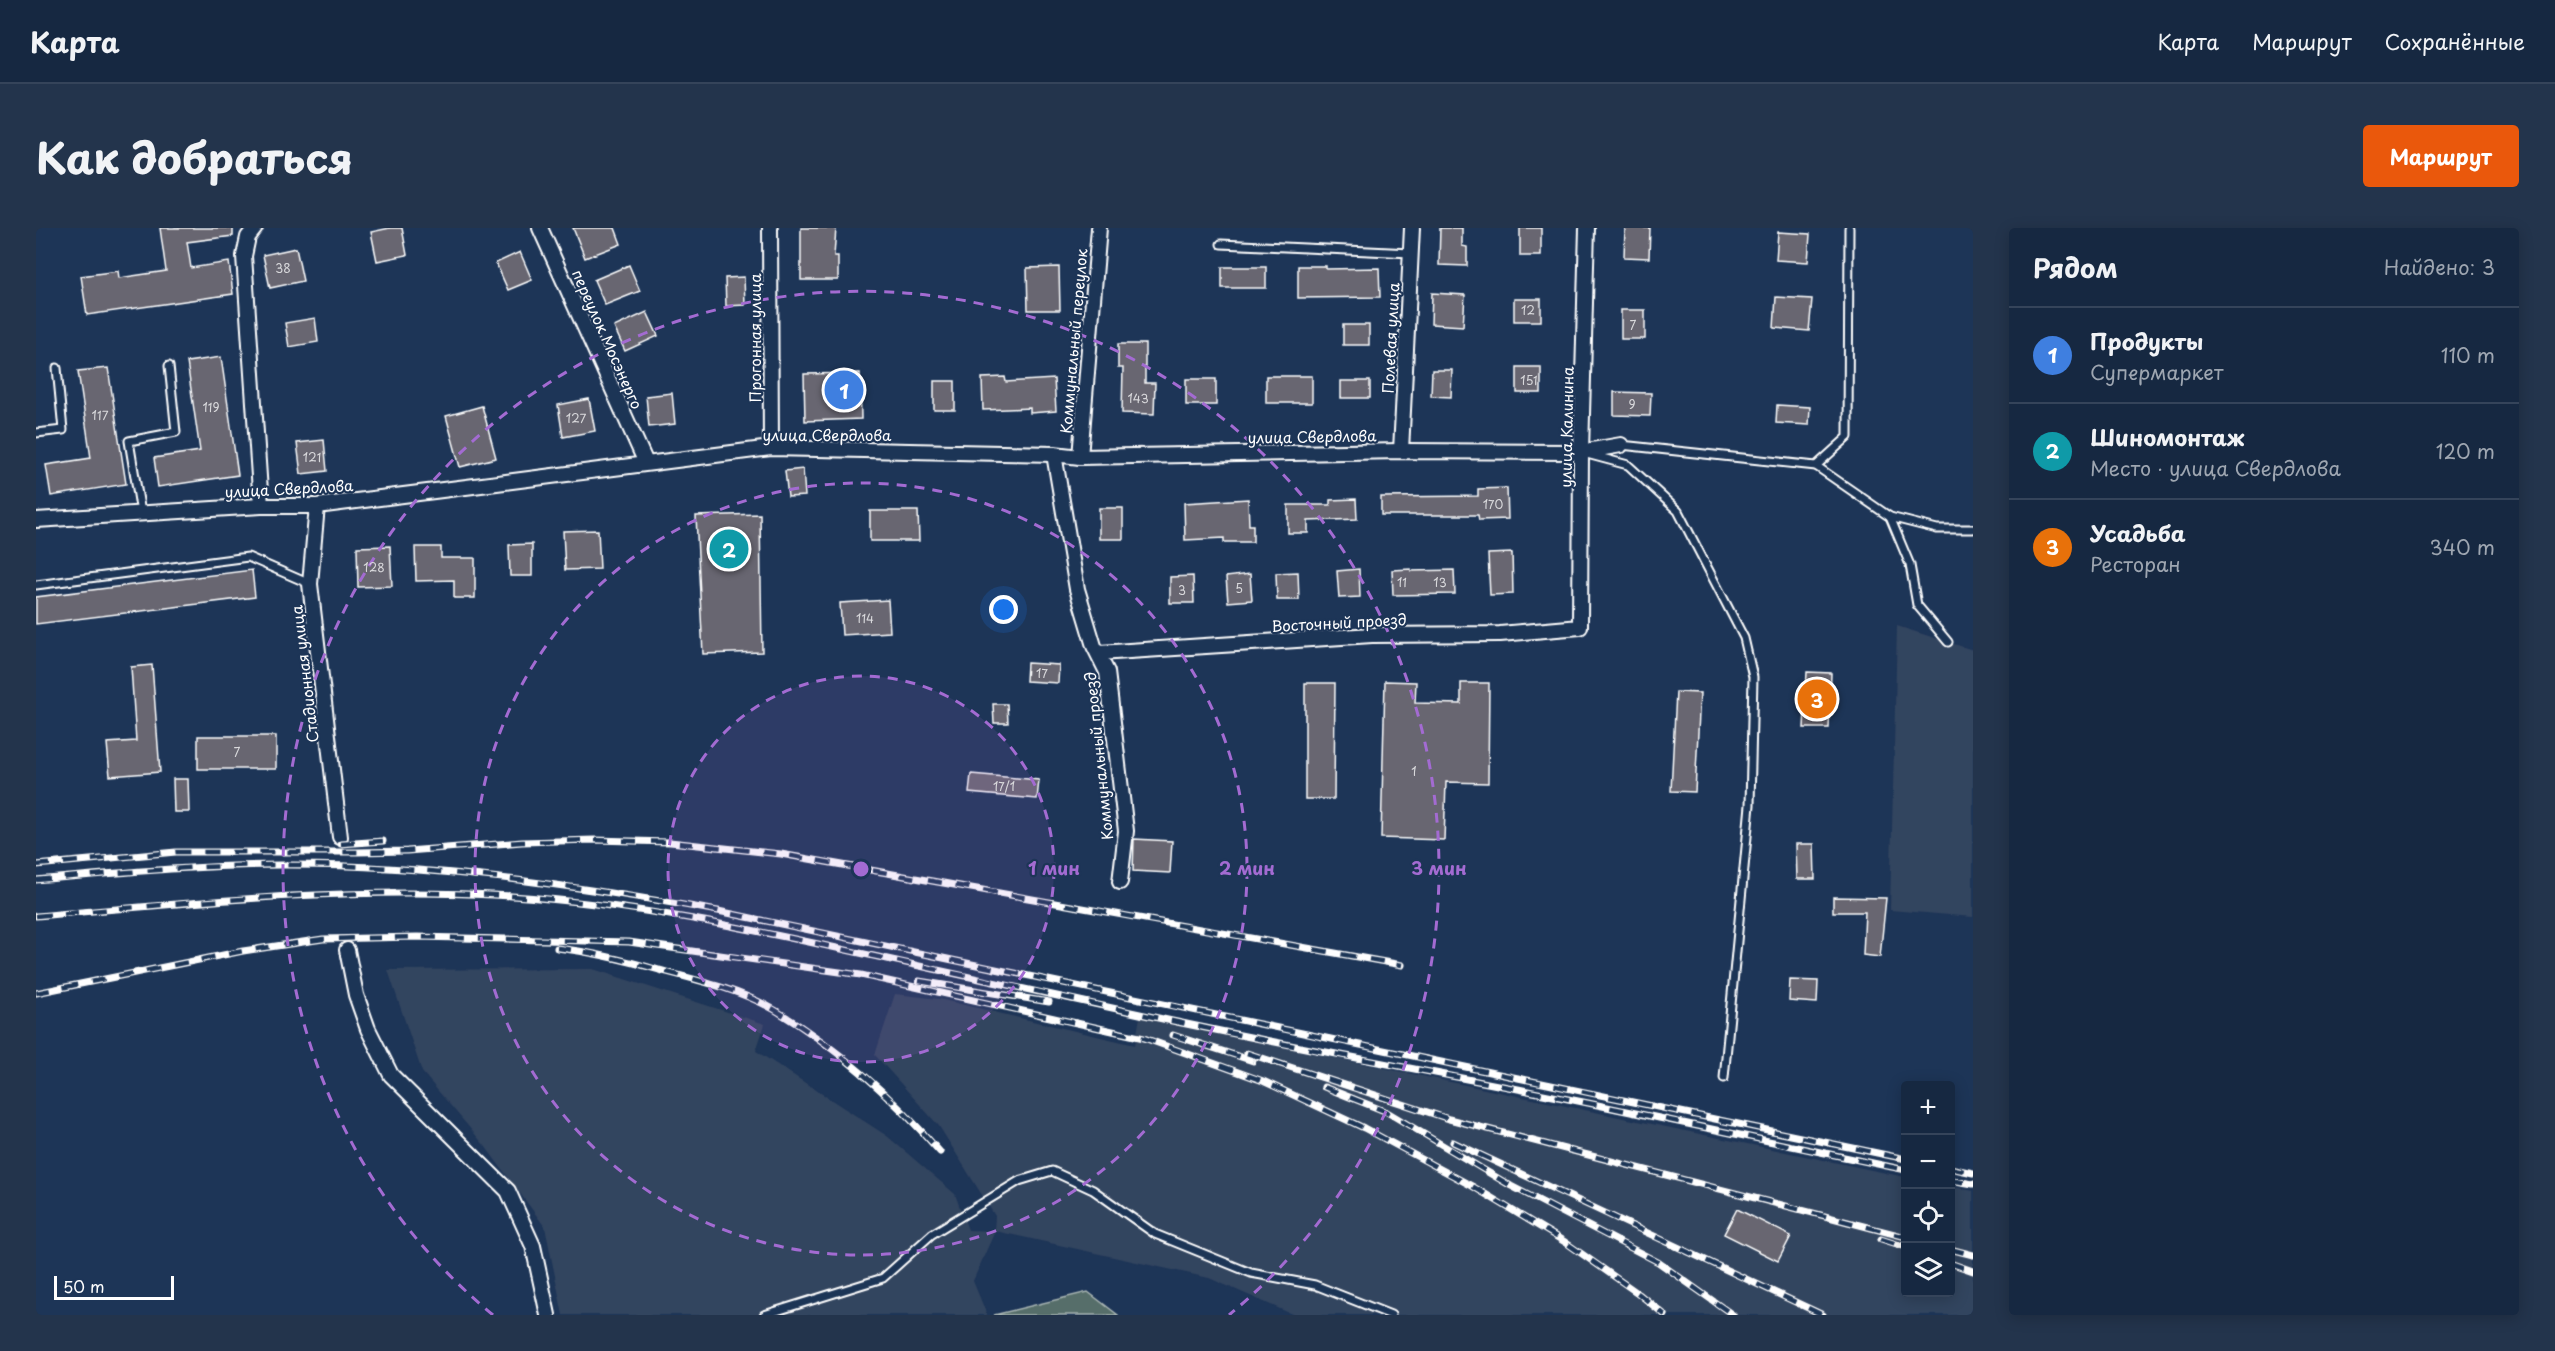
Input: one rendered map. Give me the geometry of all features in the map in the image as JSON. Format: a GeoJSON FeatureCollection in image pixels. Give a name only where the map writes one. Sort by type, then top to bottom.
{"type":"FeatureCollection","features":[{"type":"Feature","properties":{"kind":"street"},"geometry":{"type":"LineString","coordinates":[[255,228],[248,237],[244,256],[261,506]]}},
{"type":"Feature","properties":{"kind":"street","name":"переулок Мосэнерго"},"geometry":{"type":"LineString","coordinates":[[540,228],[646,463]]}},
{"type":"Feature","properties":{"kind":"street","name":"Прогонная улица"},"geometry":{"type":"LineString","coordinates":[[770,228],[771,448]]}},
{"type":"Feature","properties":{"kind":"street","name":"Коммунальный переулок"},"geometry":{"type":"LineString","coordinates":[[1080,457],[1099,228]]}},
{"type":"Feature","properties":{"kind":"street","name":"Полевая улица"},"geometry":{"type":"LineString","coordinates":[[1401,451],[1412,228]]}},
{"type":"Feature","properties":{"kind":"street","name":"улица Калинина"},"geometry":{"type":"LineString","coordinates":[[1580,627],[1581,452],[1587,228]]}},
{"type":"Feature","properties":{"kind":"street","name":"улица Свердлова"},"geometry":{"type":"LineString","coordinates":[[36,518],[261,506],[317,506],[771,448],[1054,454],[1080,457],[1401,451],[1581,452],[1621,445]]}},
{"type":"Feature","properties":{"kind":"street","name":"Коммунальный проезд"},"geometry":{"type":"LineString","coordinates":[[1054,454],[1077,589],[1094,646],[1107,672],[1126,831],[1120,882]]}},
{"type":"Feature","properties":{"kind":"street","name":"Стадионная улица"},"geometry":{"type":"LineString","coordinates":[[317,506],[310,584],[340,837]]}},
{"type":"Feature","properties":{"kind":"street","name":"Восточный проезд"},"geometry":{"type":"LineString","coordinates":[[1099,653],[1372,635],[1500,634],[1580,627]]}},
{"type":"Feature","properties":{"kind":"street"},"geometry":{"type":"LineString","coordinates":[[347,950],[356,995],[368,1029],[391,1075],[508,1191],[533,1246],[549,1315]]}},
{"type":"Feature","properties":{"kind":"lane"},"geometry":{"type":"LineString","coordinates":[[1816,466],[1848,437],[1846,362],[1849,228]]}},
{"type":"Feature","properties":{"kind":"lane"},"geometry":{"type":"LineString","coordinates":[[1221,244],[1410,253]]}},
{"type":"Feature","properties":{"kind":"lane"},"geometry":{"type":"LineString","coordinates":[[141,513],[129,441],[176,432],[169,366]]}},
{"type":"Feature","properties":{"kind":"lane"},"geometry":{"type":"LineString","coordinates":[[36,433],[63,430],[57,368]]}},
{"type":"Feature","properties":{"kind":"lane"},"geometry":{"type":"LineString","coordinates":[[1621,445],[1816,466],[1890,517],[1937,529],[1973,529]]}},
{"type":"Feature","properties":{"kind":"lane"},"geometry":{"type":"LineString","coordinates":[[1581,452],[1628,465],[1678,512],[1744,638],[1753,677],[1750,805],[1724,1078]]}},
{"type":"Feature","properties":{"kind":"lane"},"geometry":{"type":"LineString","coordinates":[[1890,517],[1910,565],[1917,604],[1948,642]]}},
{"type":"Feature","properties":{"kind":"lane"},"geometry":{"type":"LineString","coordinates":[[36,585],[248,557],[310,584]]}},
{"type":"Feature","properties":{"kind":"lane"},"geometry":{"type":"LineString","coordinates":[[764,1315],[883,1278],[932,1234],[1019,1180],[1052,1171],[1093,1190],[1155,1234],[1251,1273],[1315,1285],[1391,1315]]}},
{"type":"Feature","properties":{"kind":"shaded area"},"geometry":{"type":"Polygon","coordinates":[[[1897,626],[1973,650],[1973,917],[1890,910],[1897,626]]]}},
{"type":"Feature","properties":{"kind":"shaded area"},"geometry":{"type":"Polygon","coordinates":[[[593,969],[765,1024],[756,1051],[887,1136],[955,1194],[968,1230],[994,1231],[995,1216],[939,1126],[875,1055],[895,994],[939,999],[1135,1045],[1140,1017],[1901,1176],[1901,1297],[1955,1297],[1955,1187],[1973,1191],[1973,1315],[1294,1315],[1209,1278],[995,1231],[973,1281],[987,1315],[563,1315],[545,1227],[485,1146],[422,1072],[388,970],[593,969]]]}},
{"type":"Feature","properties":{"kind":"green space"},"geometry":{"type":"Polygon","coordinates":[[[1088,1292],[1118,1315],[994,1315],[1088,1292]]]}},
{"type":"Feature","properties":{"kind":"building"},"geometry":{"type":"Polygon","coordinates":[[[160,228],[233,228],[233,236],[187,242],[191,268],[229,262],[233,294],[87,315],[81,276],[118,271],[119,278],[166,271],[160,228]]]}},
{"type":"Feature","properties":{"kind":"building"},"geometry":{"type":"Polygon","coordinates":[[[402,228],[407,255],[377,261],[371,232],[402,228]]]}},
{"type":"Feature","properties":{"kind":"building"},"geometry":{"type":"Polygon","coordinates":[[[573,228],[615,228],[621,244],[585,258],[573,228]]]}},
{"type":"Feature","properties":{"kind":"building"},"geometry":{"type":"Polygon","coordinates":[[[801,228],[836,228],[834,256],[838,256],[838,280],[801,280],[801,228]]]}},
{"type":"Feature","properties":{"kind":"building"},"geometry":{"type":"Polygon","coordinates":[[[1440,228],[1462,228],[1462,246],[1467,247],[1467,266],[1439,265],[1440,228]]]}},
{"type":"Feature","properties":{"kind":"building"},"geometry":{"type":"Polygon","coordinates":[[[1520,228],[1541,228],[1541,256],[1520,256],[1520,228]]]}},
{"type":"Feature","properties":{"kind":"building"},"geometry":{"type":"Polygon","coordinates":[[[1625,228],[1650,228],[1649,258],[1624,257],[1625,228]]]}},
{"type":"Feature","properties":{"kind":"building"},"geometry":{"type":"Polygon","coordinates":[[[1778,232],[1810,234],[1808,262],[1776,260],[1778,232]]]}},
{"type":"Feature","properties":{"kind":"building"},"geometry":{"type":"Polygon","coordinates":[[[296,248],[303,281],[270,288],[263,255],[296,248]]]}},
{"type":"Feature","properties":{"kind":"building"},"geometry":{"type":"Polygon","coordinates":[[[520,252],[532,280],[508,290],[496,263],[520,252]]]}},
{"type":"Feature","properties":{"kind":"building"},"geometry":{"type":"Polygon","coordinates":[[[629,265],[640,291],[605,305],[594,280],[629,265]]]}},
{"type":"Feature","properties":{"kind":"building"},"geometry":{"type":"Polygon","coordinates":[[[1298,266],[1326,266],[1326,269],[1379,268],[1380,297],[1298,298],[1298,266]]]}},
{"type":"Feature","properties":{"kind":"building"},"geometry":{"type":"Polygon","coordinates":[[[1059,267],[1060,310],[1028,310],[1027,268],[1059,267]]]}},
{"type":"Feature","properties":{"kind":"building"},"geometry":{"type":"Polygon","coordinates":[[[1222,267],[1266,267],[1266,288],[1222,288],[1222,267]]]}},
{"type":"Feature","properties":{"kind":"building"},"geometry":{"type":"Polygon","coordinates":[[[744,277],[745,305],[726,306],[725,278],[744,277]]]}},
{"type":"Feature","properties":{"kind":"building"},"geometry":{"type":"Polygon","coordinates":[[[1432,293],[1465,295],[1463,326],[1431,324],[1432,293]]]}},
{"type":"Feature","properties":{"kind":"building"},"geometry":{"type":"Polygon","coordinates":[[[1776,297],[1812,299],[1809,331],[1774,328],[1776,297]]]}},
{"type":"Feature","properties":{"kind":"building"},"geometry":{"type":"Polygon","coordinates":[[[1514,299],[1541,299],[1541,321],[1514,321],[1514,299]]]}},
{"type":"Feature","properties":{"kind":"building"},"geometry":{"type":"Polygon","coordinates":[[[1621,310],[1645,310],[1645,339],[1621,339],[1621,310]]]}},
{"type":"Feature","properties":{"kind":"building"},"geometry":{"type":"Polygon","coordinates":[[[647,312],[658,336],[625,351],[614,327],[647,312]]]}},
{"type":"Feature","properties":{"kind":"building"},"geometry":{"type":"Polygon","coordinates":[[[315,318],[318,342],[289,347],[285,323],[315,318]]]}},
{"type":"Feature","properties":{"kind":"building"},"geometry":{"type":"Polygon","coordinates":[[[1343,325],[1369,325],[1369,345],[1343,345],[1343,325]]]}},
{"type":"Feature","properties":{"kind":"building"},"geometry":{"type":"Polygon","coordinates":[[[1118,344],[1145,344],[1145,383],[1155,383],[1154,414],[1122,413],[1123,368],[1118,368],[1118,344]]]}},
{"type":"Feature","properties":{"kind":"building"},"geometry":{"type":"Polygon","coordinates":[[[221,357],[238,475],[158,487],[154,458],[200,451],[187,362],[221,357]]]}},
{"type":"Feature","properties":{"kind":"building"},"geometry":{"type":"Polygon","coordinates":[[[1517,367],[1541,367],[1541,393],[1517,393],[1517,367]]]}},
{"type":"Feature","properties":{"kind":"building"},"geometry":{"type":"Polygon","coordinates":[[[108,368],[126,484],[51,496],[46,465],[91,458],[78,371],[108,368]]]}},
{"type":"Feature","properties":{"kind":"building"},"geometry":{"type":"Polygon","coordinates":[[[1432,370],[1452,370],[1451,397],[1431,396],[1432,370]]]}},
{"type":"Feature","properties":{"kind":"building"},"geometry":{"type":"Polygon","coordinates":[[[860,373],[861,419],[805,421],[804,374],[860,373]]]}},
{"type":"Feature","properties":{"kind":"building"},"geometry":{"type":"Polygon","coordinates":[[[1266,376],[1312,376],[1312,403],[1266,403],[1266,376]]]}},
{"type":"Feature","properties":{"kind":"building"},"geometry":{"type":"Polygon","coordinates":[[[1005,377],[1006,382],[1054,379],[1056,411],[1030,413],[1030,408],[983,410],[982,378],[1005,377]]]}},
{"type":"Feature","properties":{"kind":"building"},"geometry":{"type":"Polygon","coordinates":[[[1186,379],[1216,379],[1216,405],[1186,405],[1186,379]]]}},
{"type":"Feature","properties":{"kind":"building"},"geometry":{"type":"Polygon","coordinates":[[[934,381],[955,381],[955,410],[934,410],[934,381]]]}},
{"type":"Feature","properties":{"kind":"building"},"geometry":{"type":"Polygon","coordinates":[[[1341,381],[1370,381],[1370,398],[1341,398],[1341,381]]]}},
{"type":"Feature","properties":{"kind":"building"},"geometry":{"type":"Polygon","coordinates":[[[1614,392],[1651,393],[1650,416],[1614,415],[1614,392]]]}},
{"type":"Feature","properties":{"kind":"building"},"geometry":{"type":"Polygon","coordinates":[[[672,393],[675,424],[649,427],[646,396],[672,393]]]}},
{"type":"Feature","properties":{"kind":"building"},"geometry":{"type":"Polygon","coordinates":[[[589,399],[595,431],[563,437],[558,405],[589,399]]]}},
{"type":"Feature","properties":{"kind":"building"},"geometry":{"type":"Polygon","coordinates":[[[1777,405],[1810,407],[1809,425],[1776,423],[1777,405]]]}},
{"type":"Feature","properties":{"kind":"building"},"geometry":{"type":"Polygon","coordinates":[[[482,406],[496,458],[460,467],[446,416],[482,406]]]}},
{"type":"Feature","properties":{"kind":"building"},"geometry":{"type":"Polygon","coordinates":[[[324,440],[327,471],[301,474],[297,443],[324,440]]]}},
{"type":"Feature","properties":{"kind":"building"},"geometry":{"type":"Polygon","coordinates":[[[803,469],[805,496],[788,497],[785,471],[803,469]]]}},
{"type":"Feature","properties":{"kind":"building"},"geometry":{"type":"Polygon","coordinates":[[[1507,488],[1508,519],[1479,520],[1478,515],[1381,515],[1381,497],[1478,496],[1478,489],[1507,488]]]}},
{"type":"Feature","properties":{"kind":"building"},"geometry":{"type":"Polygon","coordinates":[[[1248,499],[1249,525],[1253,525],[1253,542],[1224,542],[1224,538],[1185,540],[1184,503],[1248,499]]]}},
{"type":"Feature","properties":{"kind":"building"},"geometry":{"type":"Polygon","coordinates":[[[1356,499],[1357,519],[1308,521],[1308,533],[1288,533],[1288,505],[1330,505],[1330,500],[1356,499]]]}},
{"type":"Feature","properties":{"kind":"building"},"geometry":{"type":"Polygon","coordinates":[[[1099,508],[1123,508],[1123,539],[1099,539],[1099,508]]]}},
{"type":"Feature","properties":{"kind":"building"},"geometry":{"type":"Polygon","coordinates":[[[870,511],[918,511],[919,541],[870,541],[870,511]]]}},
{"type":"Feature","properties":{"kind":"building"},"geometry":{"type":"Polygon","coordinates":[[[760,514],[762,652],[703,654],[696,516],[760,514]]]}},
{"type":"Feature","properties":{"kind":"building"},"geometry":{"type":"Polygon","coordinates":[[[598,530],[600,569],[565,570],[563,531],[598,530]]]}},
{"type":"Feature","properties":{"kind":"building"},"geometry":{"type":"Polygon","coordinates":[[[532,544],[532,576],[510,576],[509,545],[532,544]]]}},
{"type":"Feature","properties":{"kind":"building"},"geometry":{"type":"Polygon","coordinates":[[[390,546],[392,586],[358,587],[357,547],[390,546]]]}},
{"type":"Feature","properties":{"kind":"building"},"geometry":{"type":"Polygon","coordinates":[[[415,547],[441,547],[441,558],[475,558],[475,598],[454,598],[454,580],[416,581],[415,547]]]}},
{"type":"Feature","properties":{"kind":"building"},"geometry":{"type":"Polygon","coordinates":[[[1512,553],[1513,594],[1490,595],[1488,554],[1512,553]]]}},
{"type":"Feature","properties":{"kind":"building"},"geometry":{"type":"Polygon","coordinates":[[[1359,569],[1360,597],[1339,598],[1337,571],[1359,569]]]}},
{"type":"Feature","properties":{"kind":"building"},"geometry":{"type":"Polygon","coordinates":[[[1411,569],[1411,571],[1454,570],[1455,594],[1393,595],[1392,570],[1411,569]]]}},
{"type":"Feature","properties":{"kind":"building"},"geometry":{"type":"Polygon","coordinates":[[[252,570],[255,597],[36,624],[36,597],[252,570]]]}},
{"type":"Feature","properties":{"kind":"building"},"geometry":{"type":"Polygon","coordinates":[[[1298,572],[1299,600],[1277,600],[1276,573],[1298,572]]]}},
{"type":"Feature","properties":{"kind":"building"},"geometry":{"type":"Polygon","coordinates":[[[1250,574],[1252,600],[1228,602],[1226,577],[1250,574]]]}},
{"type":"Feature","properties":{"kind":"building"},"geometry":{"type":"Polygon","coordinates":[[[1193,576],[1194,603],[1170,603],[1170,577],[1193,576]]]}},
{"type":"Feature","properties":{"kind":"building"},"geometry":{"type":"Polygon","coordinates":[[[888,600],[890,632],[842,635],[840,603],[888,600]]]}},
{"type":"Feature","properties":{"kind":"building"},"geometry":{"type":"Polygon","coordinates":[[[1027,663],[1059,665],[1058,683],[1026,681],[1027,663]]]}},
{"type":"Feature","properties":{"kind":"building"},"geometry":{"type":"Polygon","coordinates":[[[152,665],[160,772],[110,776],[107,743],[136,741],[131,667],[152,665]]]}},
{"type":"Feature","properties":{"kind":"building"},"geometry":{"type":"Polygon","coordinates":[[[1807,672],[1831,673],[1829,728],[1804,728],[1807,672]]]}},
{"type":"Feature","properties":{"kind":"building"},"geometry":{"type":"Polygon","coordinates":[[[1385,681],[1416,682],[1415,703],[1461,704],[1461,683],[1489,683],[1488,783],[1446,782],[1444,840],[1381,838],[1385,681]]]}},
{"type":"Feature","properties":{"kind":"building"},"geometry":{"type":"Polygon","coordinates":[[[1305,683],[1335,683],[1334,799],[1305,799],[1305,683]]]}},
{"type":"Feature","properties":{"kind":"building"},"geometry":{"type":"Polygon","coordinates":[[[1676,692],[1700,693],[1695,792],[1671,791],[1676,692]]]}},
{"type":"Feature","properties":{"kind":"building"},"geometry":{"type":"Polygon","coordinates":[[[993,704],[1007,704],[1008,723],[994,723],[993,704]]]}},
{"type":"Feature","properties":{"kind":"building"},"geometry":{"type":"Polygon","coordinates":[[[198,736],[276,736],[276,769],[198,769],[198,736]]]}},
{"type":"Feature","properties":{"kind":"building"},"geometry":{"type":"Polygon","coordinates":[[[971,774],[1039,780],[1037,799],[969,793],[971,774]]]}},
{"type":"Feature","properties":{"kind":"building"},"geometry":{"type":"Polygon","coordinates":[[[173,779],[188,779],[189,812],[174,812],[173,779]]]}},
{"type":"Feature","properties":{"kind":"building"},"geometry":{"type":"Polygon","coordinates":[[[1134,839],[1172,841],[1170,873],[1133,871],[1134,839]]]}},
{"type":"Feature","properties":{"kind":"building"},"geometry":{"type":"Polygon","coordinates":[[[1796,844],[1814,844],[1815,879],[1797,879],[1796,844]]]}},
{"type":"Feature","properties":{"kind":"building"},"geometry":{"type":"Polygon","coordinates":[[[1833,897],[1886,898],[1880,957],[1863,955],[1865,912],[1833,912],[1833,897]]]}},
{"type":"Feature","properties":{"kind":"building"},"geometry":{"type":"Polygon","coordinates":[[[1790,980],[1818,981],[1817,1003],[1789,1001],[1790,980]]]}},
{"type":"Feature","properties":{"kind":"building"},"geometry":{"type":"Polygon","coordinates":[[[1737,1209],[1791,1236],[1778,1261],[1724,1234],[1737,1209]]]}},
{"type":"Feature","properties":{"kind":"railway"},"geometry":{"type":"LineString","coordinates":[[36,865],[176,852],[358,852],[407,851],[522,842],[594,840],[670,842],[781,854],[1402,965]]}},
{"type":"Feature","properties":{"kind":"railway"},"geometry":{"type":"LineString","coordinates":[[341,844],[383,841]]}},
{"type":"Feature","properties":{"kind":"railway"},"geometry":{"type":"LineString","coordinates":[[36,880],[220,866],[336,866],[445,872],[610,893],[718,911],[1901,1158]]}},
{"type":"Feature","properties":{"kind":"railway"},"geometry":{"type":"LineString","coordinates":[[36,916],[274,897],[392,893],[512,896],[647,911],[780,936],[1204,1028],[1588,1103],[1901,1169]]}},
{"type":"Feature","properties":{"kind":"railway"},"geometry":{"type":"LineString","coordinates":[[36,993],[243,951],[323,939],[417,937],[629,942],[861,975],[1144,1038],[1263,1081],[1364,1128],[1472,1186],[1565,1242],[1665,1315]]}},
{"type":"Feature","properties":{"kind":"railway"},"geometry":{"type":"LineString","coordinates":[[557,948],[634,963],[733,991],[762,1003],[821,1040],[863,1074],[922,1131],[940,1152]]}},
{"type":"Feature","properties":{"kind":"railway"},"geometry":{"type":"LineString","coordinates":[[919,981],[1049,1002]]}},
{"type":"Feature","properties":{"kind":"railway"},"geometry":{"type":"LineString","coordinates":[[1173,1035],[1253,1061]]}},
{"type":"Feature","properties":{"kind":"railway"},"geometry":{"type":"LineString","coordinates":[[1247,1053],[1449,1119],[1901,1236]]}},
{"type":"Feature","properties":{"kind":"railway"},"geometry":{"type":"LineString","coordinates":[[1324,1087],[1387,1112],[1511,1186],[1658,1262],[1733,1315]]}},
{"type":"Feature","properties":{"kind":"railway"},"geometry":{"type":"LineString","coordinates":[[1453,1142],[1823,1315]]}},
{"type":"Feature","properties":{"kind":"railway"},"geometry":{"type":"LineString","coordinates":[[1955,1169],[1973,1173]]}},
{"type":"Feature","properties":{"kind":"railway"},"geometry":{"type":"LineString","coordinates":[[1955,1181],[1973,1184]]}},
{"type":"Feature","properties":{"kind":"railway"},"geometry":{"type":"LineString","coordinates":[[1881,1239],[1901,1245]]}},
{"type":"Feature","properties":{"kind":"railway"},"geometry":{"type":"LineString","coordinates":[[1955,1250],[1973,1255]]}},
{"type":"Feature","properties":{"kind":"railway"},"geometry":{"type":"LineString","coordinates":[[1955,1265],[1973,1271]]}},
{"type":"Feature","properties":{"kind":"place","name":"Продукты"},"geometry":{"type":"Point","coordinates":[844,390]}},
{"type":"Feature","properties":{"kind":"place","name":"Шиномонтаж"},"geometry":{"type":"Point","coordinates":[729,549]}},
{"type":"Feature","properties":{"kind":"place","name":"Усадьба"},"geometry":{"type":"Point","coordinates":[1817,699]}}]}
